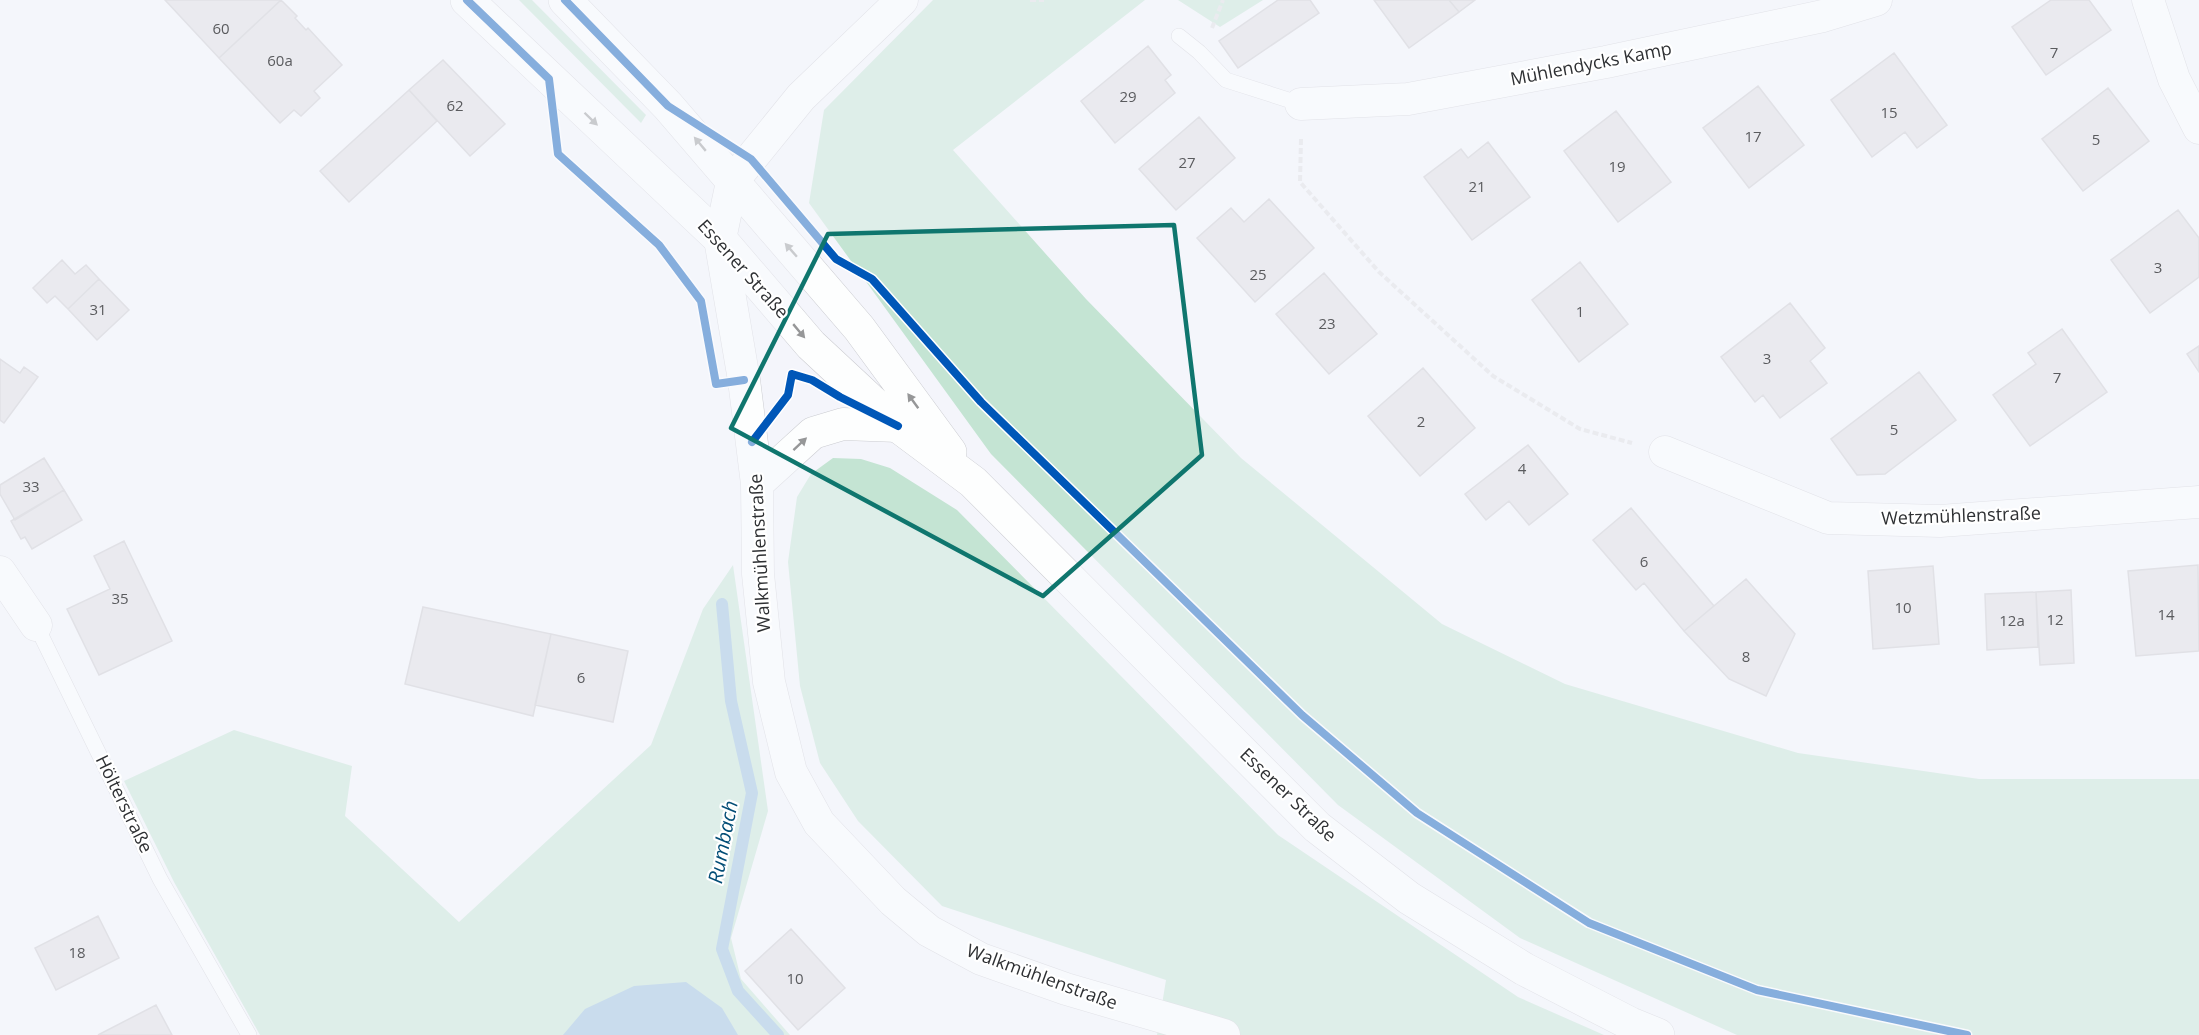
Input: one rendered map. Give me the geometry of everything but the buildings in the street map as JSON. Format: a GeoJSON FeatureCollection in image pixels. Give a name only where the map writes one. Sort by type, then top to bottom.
{"type":"FeatureCollection","features":[{"type":"Feature","properties":{"kind":"main road","name":"Essener Straße"},"geometry":{"type":"LineString","coordinates":[[467,0],[625,152],[720,239],[811,345],[898,426],[973,482],[1317,827],[1409,898],[1524,969],[1630,1024],[1658,1035]]}},
{"type":"Feature","properties":{"kind":"main road","name":"Essener Straße"},"geometry":{"type":"LineString","coordinates":[[565,0],[668,106],[859,328],[973,482]]}},
{"type":"Feature","properties":{"kind":"street"},"geometry":{"type":"LineString","coordinates":[[720,239],[732,183],[801,97],[902,0]]}},
{"type":"Feature","properties":{"kind":"street","name":"Mühlendycks Kamp"},"geometry":{"type":"LineString","coordinates":[[1301,104],[1419,97],[1606,62],[1823,16],[1876,0]]}},
{"type":"Feature","properties":{"kind":"street"},"geometry":{"type":"LineString","coordinates":[[2148,0],[2174,79],[2199,128]]}},
{"type":"Feature","properties":{"kind":"street","name":"Walkmühlenstraße"},"geometry":{"type":"LineString","coordinates":[[720,239],[747,396],[757,484],[758,574],[769,682],[790,772],[819,823],[902,908],[929,931],[981,959],[1066,989],[1224,1035]]}},
{"type":"Feature","properties":{"kind":"street"},"geometry":{"type":"LineString","coordinates":[[757,484],[813,433],[843,424],[898,426]]}},
{"type":"Feature","properties":{"kind":"street","name":"Wetzmühlenstraße"},"geometry":{"type":"LineString","coordinates":[[1665,452],[1828,518],[1940,521],[2199,502]]}},
{"type":"Feature","properties":{"kind":"street","name":"Hölterstraße"},"geometry":{"type":"LineString","coordinates":[[0,572],[36,625]]}},
{"type":"Feature","properties":{"kind":"lane"},"geometry":{"type":"LineString","coordinates":[[1179,36],[1199,52],[1226,80],[1301,104]]}},
{"type":"Feature","properties":{"kind":"lane","name":"Hölterstraße"},"geometry":{"type":"LineString","coordinates":[[36,625],[160,879],[249,1035]]}},
{"type":"Feature","properties":{"kind":"path"},"geometry":{"type":"LineString","coordinates":[[1030,0],[1044,0]]}},
{"type":"Feature","properties":{"kind":"path"},"geometry":{"type":"LineString","coordinates":[[1301,104],[1300,182],[1379,272],[1413,305],[1493,376],[1580,429],[1665,452]]}},
{"type":"Feature","properties":{"kind":"highlighted area"},"geometry":{"type":"Polygon","coordinates":[[[1174,225],[1202,455],[1043,596],[731,428],[828,234],[1174,225]]]}},
{"type":"Feature","properties":{"kind":"green space"},"geometry":{"type":"Polygon","coordinates":[[[519,0],[532,0],[646,115],[641,123],[519,0]]]}},
{"type":"Feature","properties":{"kind":"green space"},"geometry":{"type":"Polygon","coordinates":[[[933,0],[1145,0],[953,150],[1086,299],[1241,458],[1442,624],[1565,684],[1798,753],[1979,779],[2199,779],[2199,1035],[1737,1035],[1520,938],[1338,805],[991,454],[809,203],[824,110],[933,0]]]}},
{"type":"Feature","properties":{"kind":"green space"},"geometry":{"type":"Polygon","coordinates":[[[1178,0],[1263,0],[1220,27],[1178,0]]]}},
{"type":"Feature","properties":{"kind":"green space"},"geometry":{"type":"Polygon","coordinates":[[[833,458],[861,459],[890,468],[957,510],[1278,835],[1518,997],[1604,1035],[1157,1035],[1166,980],[942,906],[858,821],[820,763],[800,686],[788,562],[797,497],[811,474],[833,458]]]}},
{"type":"Feature","properties":{"kind":"green space"},"geometry":{"type":"Polygon","coordinates":[[[733,565],[768,811],[731,938],[741,979],[790,1035],[260,1035],[174,882],[124,781],[234,730],[352,766],[345,816],[459,922],[651,745],[703,609],[733,565]]]}},
{"type":"Feature","properties":{"kind":"water"},"geometry":{"type":"Polygon","coordinates":[[[686,982],[722,1008],[738,1035],[563,1035],[585,1009],[634,986],[686,982]]]}},
{"type":"Feature","properties":{"kind":"waterway","name":"Rumbach"},"geometry":{"type":"LineString","coordinates":[[722,604],[731,701],[752,793],[722,949],[738,991],[778,1035]]}},
{"type":"Feature","properties":{"kind":"cycle path"},"geometry":{"type":"LineString","coordinates":[[467,0],[549,79],[558,154],[659,245],[701,301],[716,384],[744,380]]}},
{"type":"Feature","properties":{"kind":"cycle path"},"geometry":{"type":"LineString","coordinates":[[565,0],[668,106],[751,159],[836,259],[872,279],[981,402],[1302,715],[1417,813],[1589,923],[1757,990],[1967,1035]]}},
{"type":"Feature","properties":{"kind":"cycle path"},"geometry":{"type":"LineString","coordinates":[[752,442],[788,395],[792,374],[812,380],[898,426]]}}]}
